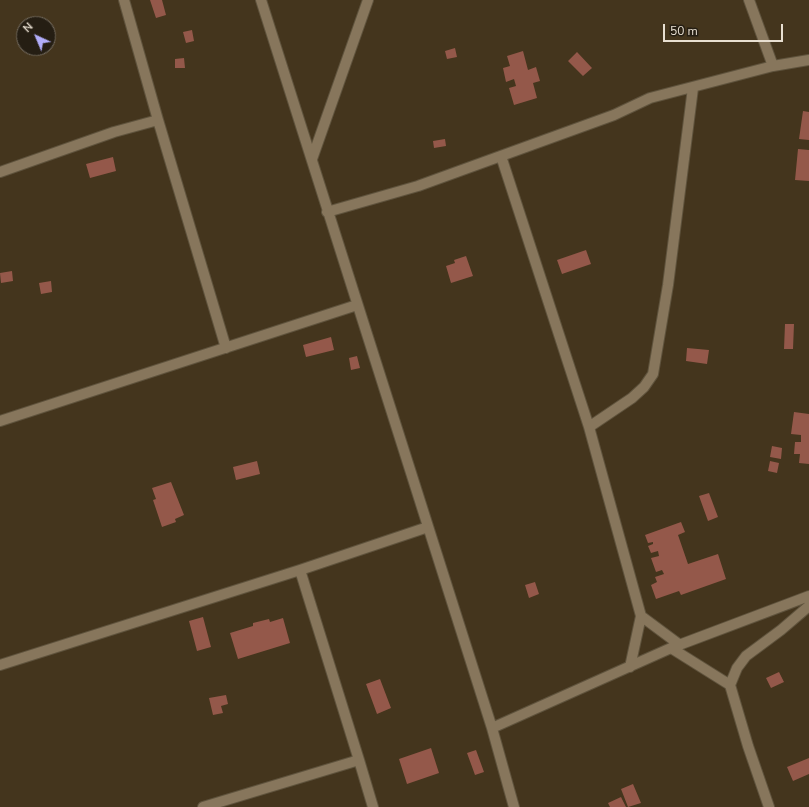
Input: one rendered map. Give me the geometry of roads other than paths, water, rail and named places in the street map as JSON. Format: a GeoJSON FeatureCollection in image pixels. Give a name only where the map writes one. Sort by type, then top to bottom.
{"type":"FeatureCollection","features":[{"type":"Feature","properties":{"kind":"street"},"geometry":{"type":"LineString","coordinates":[[124,0],[226,348]]}},
{"type":"Feature","properties":{"kind":"street"},"geometry":{"type":"LineString","coordinates":[[261,0],[312,159],[327,212],[492,728],[514,807]]}},
{"type":"Feature","properties":{"kind":"street"},"geometry":{"type":"LineString","coordinates":[[312,159],[368,0]]}},
{"type":"Feature","properties":{"kind":"street"},"geometry":{"type":"LineString","coordinates":[[749,0],[773,66]]}},
{"type":"Feature","properties":{"kind":"street"},"geometry":{"type":"LineString","coordinates":[[327,212],[418,186],[614,115],[650,98],[773,66],[809,60]]}},
{"type":"Feature","properties":{"kind":"street"},"geometry":{"type":"LineString","coordinates":[[589,427],[632,398],[644,387],[653,374],[670,270],[693,88]]}},
{"type":"Feature","properties":{"kind":"street"},"geometry":{"type":"LineString","coordinates":[[0,172],[114,132],[158,120]]}},
{"type":"Feature","properties":{"kind":"street"},"geometry":{"type":"LineString","coordinates":[[501,156],[589,427],[641,616],[630,667]]}},
{"type":"Feature","properties":{"kind":"street"},"geometry":{"type":"LineString","coordinates":[[0,421],[357,305]]}},
{"type":"Feature","properties":{"kind":"street"},"geometry":{"type":"LineString","coordinates":[[0,665],[300,570],[428,527]]}},
{"type":"Feature","properties":{"kind":"street"},"geometry":{"type":"LineString","coordinates":[[300,570],[373,807]]}},
{"type":"Feature","properties":{"kind":"street"},"geometry":{"type":"LineString","coordinates":[[492,728],[676,647],[809,596]]}},
{"type":"Feature","properties":{"kind":"street"},"geometry":{"type":"LineString","coordinates":[[730,685],[737,668],[746,656],[781,630],[809,606]]}},
{"type":"Feature","properties":{"kind":"street"},"geometry":{"type":"LineString","coordinates":[[641,616],[676,647],[730,685],[748,746],[769,807]]}},
{"type":"Feature","properties":{"kind":"street"},"geometry":{"type":"LineString","coordinates":[[202,807],[359,760]]}}]}
